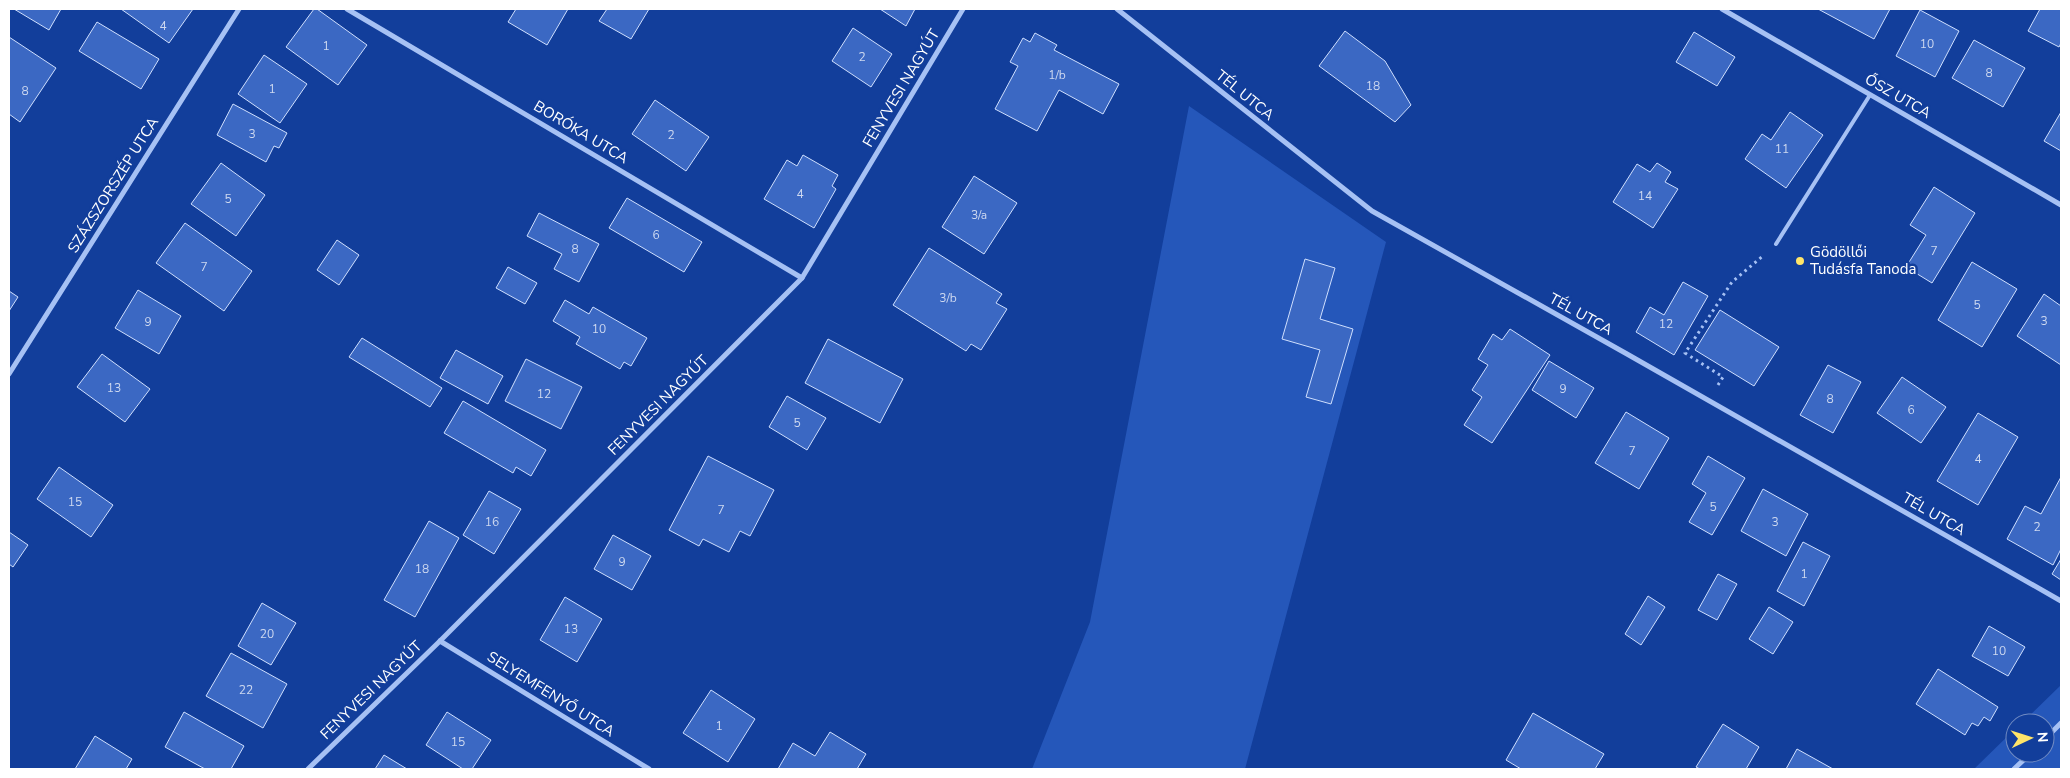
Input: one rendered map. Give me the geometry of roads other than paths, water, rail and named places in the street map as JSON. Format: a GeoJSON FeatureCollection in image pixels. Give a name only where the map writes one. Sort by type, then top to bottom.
{"type":"FeatureCollection","features":[{"type":"Feature","properties":{"kind":"street","name":"SZÁZSZORSZÉP UTCA"},"geometry":{"type":"LineString","coordinates":[[9,374],[239,9]]}},
{"type":"Feature","properties":{"kind":"street","name":"BORÓKA UTCA"},"geometry":{"type":"LineString","coordinates":[[347,9],[802,278]]}},
{"type":"Feature","properties":{"kind":"street","name":"FENYVESI NAGYÚT"},"geometry":{"type":"LineString","coordinates":[[308,769],[440,641],[802,278],[963,9]]}},
{"type":"Feature","properties":{"kind":"street","name":"TÉL UTCA"},"geometry":{"type":"LineString","coordinates":[[1117,9],[1372,211],[2061,601]]}},
{"type":"Feature","properties":{"kind":"street","name":"ŐSZ UTCA"},"geometry":{"type":"LineString","coordinates":[[1722,9],[2061,205]]}},
{"type":"Feature","properties":{"kind":"street","name":"SELYEMFENYŐ UTCA"},"geometry":{"type":"LineString","coordinates":[[440,641],[649,769]]}},
{"type":"Feature","properties":{"kind":"lane"},"geometry":{"type":"LineString","coordinates":[[1776,244],[1870,95]]}},
{"type":"Feature","properties":{"kind":"place","name":"Gödöllői Tudásfa Tanoda"},"geometry":{"type":"Point","coordinates":[1800,261]}}]}
